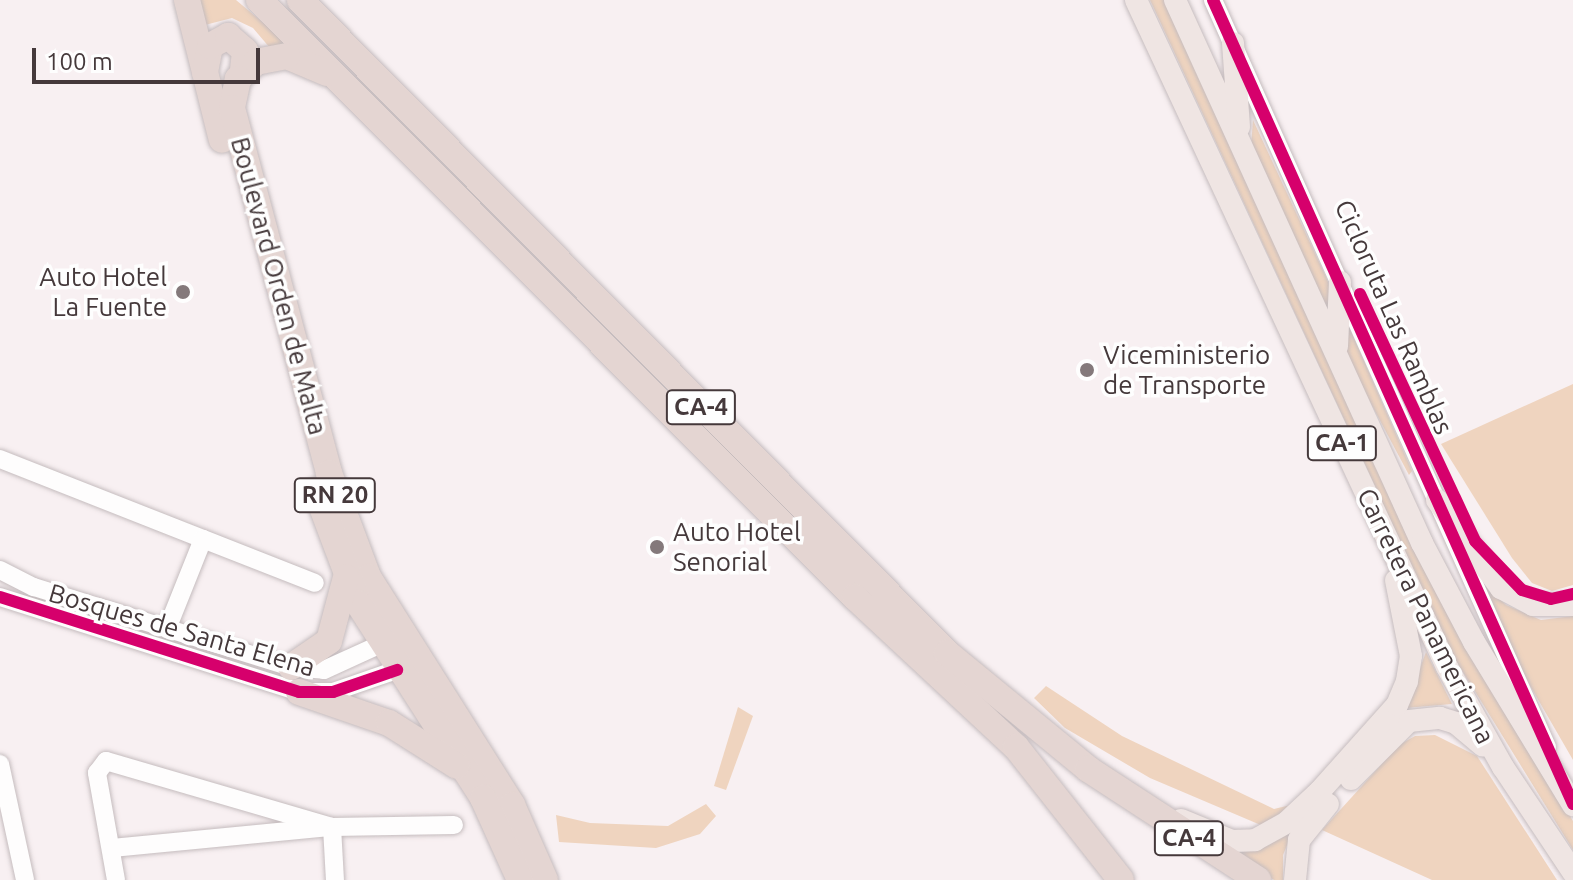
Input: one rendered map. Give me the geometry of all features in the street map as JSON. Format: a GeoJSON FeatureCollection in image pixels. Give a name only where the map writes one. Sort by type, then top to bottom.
{"type":"FeatureCollection","features":[{"type":"Feature","properties":{"kind":"highway","name":"Boulevard Orden de Malta"},"geometry":{"type":"LineString","coordinates":[[187,0],[322,513],[346,577],[381,644],[468,774],[502,832],[520,880]]}},
{"type":"Feature","properties":{"kind":"highway","name":"CA-4"},"geometry":{"type":"LineString","coordinates":[[259,0],[369,106],[855,597],[1016,747],[1121,880]]}},
{"type":"Feature","properties":{"kind":"highway","name":"CA-4"},"geometry":{"type":"LineString","coordinates":[[300,0],[850,560],[1000,701],[1147,812],[1258,880]]}},
{"type":"Feature","properties":{"kind":"highway"},"geometry":{"type":"LineString","coordinates":[[206,76],[210,46],[225,36],[244,48],[243,70],[275,57],[297,58],[333,77],[369,106]]}},
{"type":"Feature","properties":{"kind":"highway","name":"Boulevard Orden de Malta"},"geometry":{"type":"LineString","coordinates":[[243,70],[233,90],[233,113],[342,516],[386,611],[512,805],[545,880]]}},
{"type":"Feature","properties":{"kind":"highway"},"geometry":{"type":"LineString","coordinates":[[346,577],[329,641],[295,680],[389,723],[468,774]]}},
{"type":"Feature","properties":{"kind":"highway"},"geometry":{"type":"LineString","coordinates":[[1147,812],[1198,853],[1217,880]]}},
{"type":"Feature","properties":{"kind":"highway"},"geometry":{"type":"LineString","coordinates":[[1084,833],[1136,880]]}},
{"type":"Feature","properties":{"kind":"main road","name":"Carretera Panamericana"},"geometry":{"type":"LineString","coordinates":[[1175,0],[1422,543],[1474,642],[1573,804]]}},
{"type":"Feature","properties":{"kind":"main road","name":"Carretera Panamericana"},"geometry":{"type":"LineString","coordinates":[[1136,1],[1390,547],[1503,767],[1573,872]]}},
{"type":"Feature","properties":{"kind":"main road"},"geometry":{"type":"LineString","coordinates":[[1233,43],[1239,140]]}},
{"type":"Feature","properties":{"kind":"main road"},"geometry":{"type":"LineString","coordinates":[[1337,351],[1340,282]]}},
{"type":"Feature","properties":{"kind":"main road"},"geometry":{"type":"LineString","coordinates":[[1437,500],[1501,588],[1533,605],[1573,605]]}},
{"type":"Feature","properties":{"kind":"main road"},"geometry":{"type":"LineString","coordinates":[[1123,793],[1232,841],[1255,840],[1299,813],[1397,705],[1407,681],[1411,656],[1390,547]]}},
{"type":"Feature","properties":{"kind":"main road"},"geometry":{"type":"LineString","coordinates":[[1295,880],[1294,862],[1307,827],[1409,721],[1440,718],[1456,723],[1503,767]]}},
{"type":"Feature","properties":{"kind":"street"},"geometry":{"type":"LineString","coordinates":[[1213,0],[1573,804]]}},
{"type":"Feature","properties":{"kind":"street"},"geometry":{"type":"LineString","coordinates":[[0,459],[315,583]]}},
{"type":"Feature","properties":{"kind":"street"},"geometry":{"type":"LineString","coordinates":[[167,629],[203,539]]}},
{"type":"Feature","properties":{"kind":"street","name":"Bosques de Santa Elena"},"geometry":{"type":"LineString","coordinates":[[0,570],[34,587],[167,629],[295,680],[381,644]]}},
{"type":"Feature","properties":{"kind":"street","name":"Bosques de Santa Elena"},"geometry":{"type":"LineString","coordinates":[[0,597],[333,692],[397,670]]}},
{"type":"Feature","properties":{"kind":"street"},"geometry":{"type":"LineString","coordinates":[[116,880],[97,773],[106,761],[332,827]]}},
{"type":"Feature","properties":{"kind":"street"},"geometry":{"type":"LineString","coordinates":[[0,764],[25,880]]}},
{"type":"Feature","properties":{"kind":"street"},"geometry":{"type":"LineString","coordinates":[[112,848],[332,827],[454,825]]}},
{"type":"Feature","properties":{"kind":"street"},"geometry":{"type":"LineString","coordinates":[[332,827],[335,880]]}},
{"type":"Feature","properties":{"kind":"shaded area"},"geometry":{"type":"Polygon","coordinates":[[[197,0],[236,0],[292,47],[270,48],[253,28],[232,18],[201,26],[197,0]]]}},
{"type":"Feature","properties":{"kind":"shaded area"},"geometry":{"type":"Polygon","coordinates":[[[1150,0],[1166,0],[1474,659],[1573,821],[1573,850],[1455,659],[1150,0]]]}},
{"type":"Feature","properties":{"kind":"shaded area"},"geometry":{"type":"Polygon","coordinates":[[[1253,120],[1326,277],[1332,293],[1330,314],[1251,147],[1253,120]]]}},
{"type":"Feature","properties":{"kind":"shaded area"},"geometry":{"type":"Polygon","coordinates":[[[1346,320],[1412,471],[1409,475],[1344,353],[1346,320]]]}},
{"type":"Feature","properties":{"kind":"shaded area"},"geometry":{"type":"Polygon","coordinates":[[[1573,384],[1573,585],[1552,591],[1532,583],[1512,558],[1441,444],[1573,384]]]}},
{"type":"Feature","properties":{"kind":"shaded area"},"geometry":{"type":"Polygon","coordinates":[[[1482,581],[1506,605],[1541,620],[1573,616],[1573,760],[1525,677],[1482,581]]]}},
{"type":"Feature","properties":{"kind":"shaded area"},"geometry":{"type":"Polygon","coordinates":[[[1426,652],[1452,704],[1405,708],[1426,652]]]}},
{"type":"Feature","properties":{"kind":"shaded area"},"geometry":{"type":"Polygon","coordinates":[[[1046,686],[1122,736],[1274,809],[1303,802],[1263,826],[1150,778],[1065,728],[1034,698],[1046,686]]]}},
{"type":"Feature","properties":{"kind":"shaded area"},"geometry":{"type":"Polygon","coordinates":[[[738,707],[753,716],[726,790],[714,786],[738,707]]]}},
{"type":"Feature","properties":{"kind":"shaded area"},"geometry":{"type":"Polygon","coordinates":[[[1435,735],[1477,756],[1557,880],[1432,880],[1322,830],[1399,745],[1415,736],[1435,735]]]}},
{"type":"Feature","properties":{"kind":"shaded area"},"geometry":{"type":"Polygon","coordinates":[[[706,804],[716,816],[700,834],[656,848],[559,842],[556,815],[590,823],[668,826],[706,804]]]}},
{"type":"Feature","properties":{"kind":"shaded area"},"geometry":{"type":"Polygon","coordinates":[[[1295,826],[1283,855],[1283,880],[1274,880],[1236,853],[1269,845],[1295,826]]]}},
{"type":"Feature","properties":{"kind":"cycle path"},"geometry":{"type":"LineString","coordinates":[[1213,0],[1573,804]]}},
{"type":"Feature","properties":{"kind":"cycle path","name":"Cicloruta Las Ramblas"},"geometry":{"type":"LineString","coordinates":[[1360,294],[1475,541],[1522,590],[1551,599],[1573,594]]}},
{"type":"Feature","properties":{"kind":"cycle path"},"geometry":{"type":"LineString","coordinates":[[0,597],[299,692],[333,692],[397,670]]}},
{"type":"Feature","properties":{"kind":"place","name":"Auto Hotel La Fuente"},"geometry":{"type":"Point","coordinates":[183,292]}},
{"type":"Feature","properties":{"kind":"place","name":"Viceministerio de Transporte"},"geometry":{"type":"Point","coordinates":[1087,370]}},
{"type":"Feature","properties":{"kind":"place","name":"Auto Hotel Senorial"},"geometry":{"type":"Point","coordinates":[657,547]}}]}
